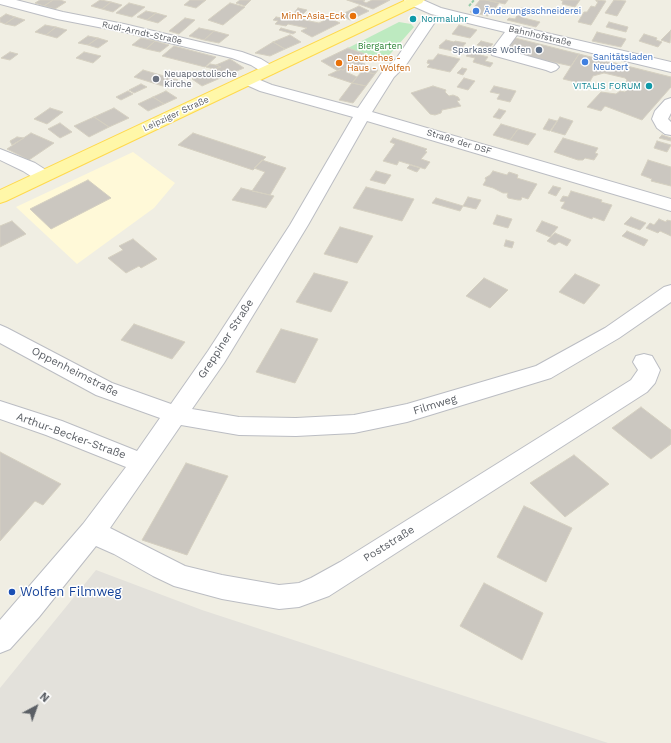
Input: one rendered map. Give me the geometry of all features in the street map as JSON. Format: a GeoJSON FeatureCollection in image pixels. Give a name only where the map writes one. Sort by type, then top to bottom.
{"type":"FeatureCollection","features":[{"type":"Feature","properties":{"kind":"main road","name":"Leipziger Straße"},"geometry":{"type":"LineString","coordinates":[[0,197],[414,0]]}},
{"type":"Feature","properties":{"kind":"street","name":"Bahnhofstraße"},"geometry":{"type":"LineString","coordinates":[[414,0],[449,15],[671,68]]}},
{"type":"Feature","properties":{"kind":"street","name":"Rudi-Arndt-Straße"},"geometry":{"type":"LineString","coordinates":[[10,1],[62,16],[141,31],[237,55],[256,62],[269,70]]}},
{"type":"Feature","properties":{"kind":"street","name":"Greppiner Straße"},"geometry":{"type":"LineString","coordinates":[[0,640],[53,580],[92,532],[216,357],[299,226],[363,114],[388,74],[401,62],[428,22]]}},
{"type":"Feature","properties":{"kind":"street"},"geometry":{"type":"LineString","coordinates":[[514,30],[497,52],[551,67]]}},
{"type":"Feature","properties":{"kind":"street","name":"Straße der DSF"},"geometry":{"type":"LineString","coordinates":[[248,80],[266,88],[363,114],[671,205]]}},
{"type":"Feature","properties":{"kind":"street"},"geometry":{"type":"LineString","coordinates":[[671,103],[661,114],[660,119],[663,124],[671,130]]}},
{"type":"Feature","properties":{"kind":"street"},"geometry":{"type":"LineString","coordinates":[[0,154],[29,167],[43,176]]}},
{"type":"Feature","properties":{"kind":"street","name":"Filmweg"},"geometry":{"type":"LineString","coordinates":[[175,414],[239,426],[296,428],[354,424],[407,413],[543,372],[612,333],[671,292]]}},
{"type":"Feature","properties":{"kind":"street","name":"Oppenheimstraße"},"geometry":{"type":"LineString","coordinates":[[0,333],[104,389],[140,403],[175,414]]}},
{"type":"Feature","properties":{"kind":"street","name":"Poststraße"},"geometry":{"type":"LineString","coordinates":[[92,532],[123,546],[162,568],[184,577],[222,587],[279,597],[300,595],[320,587],[349,570],[639,386],[647,377],[649,370],[644,362]]}},
{"type":"Feature","properties":{"kind":"street","name":"Arthur-Becker-Straße"},"geometry":{"type":"LineString","coordinates":[[0,410],[54,428],[142,463]]}},
{"type":"Feature","properties":{"kind":"shaded area"},"geometry":{"type":"Polygon","coordinates":[[[133,152],[175,183],[154,208],[77,264],[16,207],[133,152]]]}},
{"type":"Feature","properties":{"kind":"shaded area"},"geometry":{"type":"Polygon","coordinates":[[[96,570],[202,610],[608,743],[0,743],[0,688],[96,570]]]}},
{"type":"Feature","properties":{"kind":"green space","name":"Biergarten"},"geometry":{"type":"Polygon","coordinates":[[[399,22],[411,24],[414,27],[384,61],[365,57],[368,57],[368,55],[348,48],[399,22]]]}},
{"type":"Feature","properties":{"kind":"building"},"geometry":{"type":"Polygon","coordinates":[[[40,0],[53,0],[44,6],[35,3],[40,0]]]}},
{"type":"Feature","properties":{"kind":"building"},"geometry":{"type":"Polygon","coordinates":[[[53,0],[66,2],[55,9],[44,6],[53,0]]]}},
{"type":"Feature","properties":{"kind":"building"},"geometry":{"type":"Polygon","coordinates":[[[100,0],[111,2],[102,9],[91,6],[100,0]]]}},
{"type":"Feature","properties":{"kind":"building"},"geometry":{"type":"Polygon","coordinates":[[[190,0],[206,0],[196,8],[184,5],[190,0]]]}},
{"type":"Feature","properties":{"kind":"building"},"geometry":{"type":"Polygon","coordinates":[[[240,0],[251,0],[245,6],[236,3],[240,0]]]}},
{"type":"Feature","properties":{"kind":"building"},"geometry":{"type":"Polygon","coordinates":[[[347,0],[365,0],[363,1],[366,3],[372,0],[390,0],[373,9],[347,0]]]}},
{"type":"Feature","properties":{"kind":"building"},"geometry":{"type":"Polygon","coordinates":[[[480,0],[499,3],[494,10],[496,10],[488,16],[470,12],[480,0]]]}},
{"type":"Feature","properties":{"kind":"building"},"geometry":{"type":"Polygon","coordinates":[[[486,0],[508,0],[505,4],[486,0]]]}},
{"type":"Feature","properties":{"kind":"building"},"geometry":{"type":"Polygon","coordinates":[[[561,0],[580,0],[575,7],[562,4],[563,1],[561,0]]]}},
{"type":"Feature","properties":{"kind":"building"},"geometry":{"type":"Polygon","coordinates":[[[596,0],[606,1],[591,25],[578,22],[584,12],[587,12],[591,6],[595,7],[598,2],[596,0]]]}},
{"type":"Feature","properties":{"kind":"building"},"geometry":{"type":"Polygon","coordinates":[[[614,0],[626,1],[617,16],[605,13],[614,0]]]}},
{"type":"Feature","properties":{"kind":"building"},"geometry":{"type":"Polygon","coordinates":[[[111,2],[122,5],[113,12],[102,9],[111,2]]]}},
{"type":"Feature","properties":{"kind":"building"},"geometry":{"type":"Polygon","coordinates":[[[129,3],[145,7],[132,17],[116,13],[129,3]]]}},
{"type":"Feature","properties":{"kind":"building"},"geometry":{"type":"Polygon","coordinates":[[[230,3],[245,7],[223,25],[208,20],[230,3]]]}},
{"type":"Feature","properties":{"kind":"building"},"geometry":{"type":"Polygon","coordinates":[[[359,6],[369,11],[350,20],[340,15],[359,6]]]}},
{"type":"Feature","properties":{"kind":"building"},"geometry":{"type":"Polygon","coordinates":[[[298,8],[307,10],[303,14],[294,13],[298,8]]]}},
{"type":"Feature","properties":{"kind":"building"},"geometry":{"type":"Polygon","coordinates":[[[522,8],[530,10],[524,18],[540,22],[536,27],[507,20],[509,18],[515,19],[522,8]]]}},
{"type":"Feature","properties":{"kind":"building"},"geometry":{"type":"Polygon","coordinates":[[[146,11],[156,13],[147,20],[137,17],[146,11]]]}},
{"type":"Feature","properties":{"kind":"building"},"geometry":{"type":"Polygon","coordinates":[[[156,13],[167,16],[158,23],[147,20],[156,13]]]}},
{"type":"Feature","properties":{"kind":"building"},"geometry":{"type":"Polygon","coordinates":[[[6,14],[15,17],[5,24],[0,22],[0,18],[6,14]]]}},
{"type":"Feature","properties":{"kind":"building"},"geometry":{"type":"Polygon","coordinates":[[[15,17],[25,20],[15,26],[5,24],[15,17]]]}},
{"type":"Feature","properties":{"kind":"building"},"geometry":{"type":"Polygon","coordinates":[[[276,17],[288,19],[290,17],[319,23],[329,18],[340,23],[312,37],[301,31],[307,28],[288,24],[286,26],[275,24],[278,21],[273,20],[276,17]]]}},
{"type":"Feature","properties":{"kind":"building"},"geometry":{"type":"Polygon","coordinates":[[[185,18],[195,20],[179,34],[169,31],[185,18]]]}},
{"type":"Feature","properties":{"kind":"building"},"geometry":{"type":"Polygon","coordinates":[[[609,22],[628,27],[626,32],[606,27],[609,22]]]}},
{"type":"Feature","properties":{"kind":"building"},"geometry":{"type":"Polygon","coordinates":[[[45,25],[56,27],[46,35],[35,32],[45,25]]]}},
{"type":"Feature","properties":{"kind":"building"},"geometry":{"type":"Polygon","coordinates":[[[459,25],[477,30],[470,38],[452,34],[459,25]]]}},
{"type":"Feature","properties":{"kind":"building"},"geometry":{"type":"Polygon","coordinates":[[[56,27],[67,30],[57,38],[46,35],[56,27]]]}},
{"type":"Feature","properties":{"kind":"building"},"geometry":{"type":"Polygon","coordinates":[[[199,28],[214,31],[204,40],[189,36],[199,28]]]}},
{"type":"Feature","properties":{"kind":"building"},"geometry":{"type":"Polygon","coordinates":[[[281,28],[296,32],[293,34],[279,30],[281,28]]]}},
{"type":"Feature","properties":{"kind":"building"},"geometry":{"type":"Polygon","coordinates":[[[671,30],[670,43],[661,40],[671,30]]]}},
{"type":"Feature","properties":{"kind":"building"},"geometry":{"type":"Polygon","coordinates":[[[214,31],[229,35],[219,43],[204,40],[214,31]]]}},
{"type":"Feature","properties":{"kind":"building"},"geometry":{"type":"Polygon","coordinates":[[[597,32],[626,39],[621,47],[592,41],[597,32]]]}},
{"type":"Feature","properties":{"kind":"building"},"geometry":{"type":"Polygon","coordinates":[[[644,34],[657,38],[656,40],[662,42],[658,47],[639,41],[644,34]]]}},
{"type":"Feature","properties":{"kind":"building"},"geometry":{"type":"Polygon","coordinates":[[[290,35],[301,42],[285,49],[273,42],[290,35]]]}},
{"type":"Feature","properties":{"kind":"building"},"geometry":{"type":"Polygon","coordinates":[[[88,36],[98,38],[88,45],[78,43],[88,36]]]}},
{"type":"Feature","properties":{"kind":"building","name":"Sparkasse Wolfen"},"geometry":{"type":"Polygon","coordinates":[[[511,37],[579,54],[571,66],[525,56],[527,53],[503,47],[511,37]]]}},
{"type":"Feature","properties":{"kind":"building"},"geometry":{"type":"Polygon","coordinates":[[[98,38],[108,41],[98,48],[88,45],[98,38]]]}},
{"type":"Feature","properties":{"kind":"building"},"geometry":{"type":"Polygon","coordinates":[[[141,38],[155,41],[146,49],[132,45],[141,38]]]}},
{"type":"Feature","properties":{"kind":"building"},"geometry":{"type":"Polygon","coordinates":[[[446,40],[466,43],[458,52],[439,48],[439,46],[446,40]]]}},
{"type":"Feature","properties":{"kind":"building"},"geometry":{"type":"Polygon","coordinates":[[[155,41],[169,45],[160,52],[146,49],[155,41]]]}},
{"type":"Feature","properties":{"kind":"building"},"geometry":{"type":"Polygon","coordinates":[[[481,41],[493,44],[489,48],[477,45],[481,41]]]}},
{"type":"Feature","properties":{"kind":"building"},"geometry":{"type":"Polygon","coordinates":[[[273,42],[285,49],[270,56],[255,53],[273,42]]]}},
{"type":"Feature","properties":{"kind":"building"},"geometry":{"type":"Polygon","coordinates":[[[174,46],[216,57],[205,67],[162,56],[174,46]]]}},
{"type":"Feature","properties":{"kind":"building"},"geometry":{"type":"Polygon","coordinates":[[[348,48],[368,55],[368,57],[350,64],[352,65],[338,71],[321,61],[348,48]]]}},
{"type":"Feature","properties":{"kind":"building"},"geometry":{"type":"Polygon","coordinates":[[[10,52],[18,54],[10,60],[1,58],[10,52]]]}},
{"type":"Feature","properties":{"kind":"building"},"geometry":{"type":"Polygon","coordinates":[[[84,52],[101,56],[93,63],[76,58],[84,52]]]}},
{"type":"Feature","properties":{"kind":"building"},"geometry":{"type":"Polygon","coordinates":[[[470,52],[488,57],[485,61],[493,63],[490,67],[473,62],[475,58],[466,56],[470,52]]]}},
{"type":"Feature","properties":{"kind":"building"},"geometry":{"type":"Polygon","coordinates":[[[438,54],[460,59],[450,72],[427,67],[430,64],[427,63],[428,60],[433,60],[438,54]]]}},
{"type":"Feature","properties":{"kind":"building","name":"VITALIS FORUM"},"geometry":{"type":"Polygon","coordinates":[[[579,54],[671,77],[671,87],[642,120],[605,106],[601,111],[587,107],[601,92],[616,94],[620,91],[625,92],[630,87],[625,85],[627,80],[625,78],[604,73],[593,76],[588,85],[563,79],[579,54]]]}},
{"type":"Feature","properties":{"kind":"building"},"geometry":{"type":"Polygon","coordinates":[[[230,59],[244,68],[225,76],[214,69],[221,67],[216,65],[230,59]]]}},
{"type":"Feature","properties":{"kind":"building"},"geometry":{"type":"Polygon","coordinates":[[[358,60],[365,64],[365,66],[346,72],[357,77],[352,83],[328,75],[341,69],[343,70],[358,60]]]}},
{"type":"Feature","properties":{"kind":"building"},"geometry":{"type":"Polygon","coordinates":[[[210,64],[221,67],[214,69],[206,67],[210,64]]]}},
{"type":"Feature","properties":{"kind":"building"},"geometry":{"type":"Polygon","coordinates":[[[371,68],[378,70],[375,74],[362,71],[364,69],[370,71],[371,68]]]}},
{"type":"Feature","properties":{"kind":"building"},"geometry":{"type":"Polygon","coordinates":[[[462,68],[467,69],[463,75],[457,73],[462,68]]]}},
{"type":"Feature","properties":{"kind":"building"},"geometry":{"type":"Polygon","coordinates":[[[214,69],[225,76],[202,86],[192,79],[214,69]]]}},
{"type":"Feature","properties":{"kind":"building","name":"Neuapostolische Kirche"},"geometry":{"type":"Polygon","coordinates":[[[143,70],[178,80],[169,88],[134,77],[143,70]]]}},
{"type":"Feature","properties":{"kind":"building"},"geometry":{"type":"Polygon","coordinates":[[[362,71],[375,74],[366,86],[352,83],[362,71]]]}},
{"type":"Feature","properties":{"kind":"building"},"geometry":{"type":"Polygon","coordinates":[[[464,78],[475,81],[468,90],[457,87],[464,78]]]}},
{"type":"Feature","properties":{"kind":"building"},"geometry":{"type":"Polygon","coordinates":[[[352,83],[366,86],[353,103],[339,100],[352,83]]]}},
{"type":"Feature","properties":{"kind":"building"},"geometry":{"type":"Polygon","coordinates":[[[141,84],[147,87],[134,93],[129,90],[141,84]]]}},
{"type":"Feature","properties":{"kind":"building"},"geometry":{"type":"Polygon","coordinates":[[[433,86],[446,90],[445,92],[449,96],[453,95],[458,97],[460,100],[457,101],[461,106],[442,110],[441,113],[435,115],[430,114],[411,93],[433,86]]]}},
{"type":"Feature","properties":{"kind":"building"},"geometry":{"type":"Polygon","coordinates":[[[494,86],[516,91],[510,102],[497,99],[500,94],[490,92],[494,86]]]}},
{"type":"Feature","properties":{"kind":"building"},"geometry":{"type":"Polygon","coordinates":[[[128,91],[133,94],[121,100],[116,97],[128,91]]]}},
{"type":"Feature","properties":{"kind":"building"},"geometry":{"type":"Polygon","coordinates":[[[166,91],[177,98],[164,104],[153,97],[166,91]]]}},
{"type":"Feature","properties":{"kind":"building"},"geometry":{"type":"Polygon","coordinates":[[[153,97],[164,104],[148,111],[138,104],[153,97]]]}},
{"type":"Feature","properties":{"kind":"building"},"geometry":{"type":"Polygon","coordinates":[[[50,108],[63,112],[47,124],[34,119],[50,108]]]}},
{"type":"Feature","properties":{"kind":"building"},"geometry":{"type":"Polygon","coordinates":[[[114,108],[129,118],[109,127],[94,117],[114,108]]]}},
{"type":"Feature","properties":{"kind":"building"},"geometry":{"type":"Polygon","coordinates":[[[499,109],[506,111],[500,119],[493,117],[499,109]]]}},
{"type":"Feature","properties":{"kind":"building"},"geometry":{"type":"Polygon","coordinates":[[[94,117],[109,127],[89,137],[74,126],[94,117]]]}},
{"type":"Feature","properties":{"kind":"building"},"geometry":{"type":"Polygon","coordinates":[[[560,117],[573,121],[565,135],[551,131],[560,117]]]}},
{"type":"Feature","properties":{"kind":"building"},"geometry":{"type":"Polygon","coordinates":[[[549,119],[557,121],[550,131],[543,129],[549,119]]]}},
{"type":"Feature","properties":{"kind":"building"},"geometry":{"type":"Polygon","coordinates":[[[60,123],[72,132],[60,138],[48,129],[60,123]]]}},
{"type":"Feature","properties":{"kind":"building"},"geometry":{"type":"Polygon","coordinates":[[[501,124],[518,129],[510,140],[493,135],[501,124]]]}},
{"type":"Feature","properties":{"kind":"building"},"geometry":{"type":"Polygon","coordinates":[[[518,129],[536,134],[528,145],[510,140],[518,129]]]}},
{"type":"Feature","properties":{"kind":"building"},"geometry":{"type":"Polygon","coordinates":[[[31,133],[54,143],[29,160],[7,149],[31,133]]]}},
{"type":"Feature","properties":{"kind":"building"},"geometry":{"type":"Polygon","coordinates":[[[193,133],[266,157],[253,170],[178,145],[193,133]]]}},
{"type":"Feature","properties":{"kind":"building"},"geometry":{"type":"Polygon","coordinates":[[[662,135],[671,138],[671,141],[659,138],[662,135]]]}},
{"type":"Feature","properties":{"kind":"building"},"geometry":{"type":"Polygon","coordinates":[[[17,137],[24,138],[12,145],[10,141],[17,137]]]}},
{"type":"Feature","properties":{"kind":"building"},"geometry":{"type":"Polygon","coordinates":[[[393,138],[427,149],[425,151],[427,152],[421,159],[430,162],[425,169],[399,161],[397,165],[383,161],[395,144],[390,142],[393,138]]]}},
{"type":"Feature","properties":{"kind":"building"},"geometry":{"type":"Polygon","coordinates":[[[563,138],[598,148],[595,153],[598,154],[594,160],[585,158],[583,160],[578,160],[554,152],[563,138]]]}},
{"type":"Feature","properties":{"kind":"building"},"geometry":{"type":"Polygon","coordinates":[[[657,141],[671,145],[667,152],[654,148],[657,141]]]}},
{"type":"Feature","properties":{"kind":"building"},"geometry":{"type":"Polygon","coordinates":[[[262,160],[286,168],[270,195],[252,191],[265,172],[254,168],[262,160]]]}},
{"type":"Feature","properties":{"kind":"building"},"geometry":{"type":"Polygon","coordinates":[[[648,160],[671,167],[671,186],[651,181],[652,179],[641,175],[648,160]]]}},
{"type":"Feature","properties":{"kind":"building"},"geometry":{"type":"Polygon","coordinates":[[[410,165],[420,168],[417,172],[407,168],[410,165]]]}},
{"type":"Feature","properties":{"kind":"building"},"geometry":{"type":"Polygon","coordinates":[[[376,171],[391,175],[385,184],[370,180],[376,171]]]}},
{"type":"Feature","properties":{"kind":"building"},"geometry":{"type":"Polygon","coordinates":[[[493,171],[507,175],[509,172],[518,175],[517,178],[537,184],[528,199],[522,197],[521,200],[508,198],[508,193],[503,193],[483,185],[486,180],[485,178],[493,171]]]}},
{"type":"Feature","properties":{"kind":"building"},"geometry":{"type":"Polygon","coordinates":[[[88,180],[111,198],[51,229],[30,209],[88,180]]]}},
{"type":"Feature","properties":{"kind":"building"},"geometry":{"type":"Polygon","coordinates":[[[553,186],[561,188],[556,196],[548,193],[553,186]]]}},
{"type":"Feature","properties":{"kind":"building"},"geometry":{"type":"Polygon","coordinates":[[[366,187],[414,199],[402,221],[353,208],[366,187]]]}},
{"type":"Feature","properties":{"kind":"building"},"geometry":{"type":"Polygon","coordinates":[[[241,188],[274,196],[266,208],[232,200],[241,188]]]}},
{"type":"Feature","properties":{"kind":"building"},"geometry":{"type":"Polygon","coordinates":[[[571,191],[602,200],[601,202],[612,205],[604,221],[593,217],[592,219],[561,208],[565,202],[560,201],[563,196],[568,197],[571,191]]]}},
{"type":"Feature","properties":{"kind":"building"},"geometry":{"type":"Polygon","coordinates":[[[468,197],[481,200],[476,209],[463,206],[468,197]]]}},
{"type":"Feature","properties":{"kind":"building"},"geometry":{"type":"Polygon","coordinates":[[[436,198],[463,206],[460,211],[432,203],[436,198]]]}},
{"type":"Feature","properties":{"kind":"building"},"geometry":{"type":"Polygon","coordinates":[[[497,215],[512,219],[508,228],[493,224],[497,215]]]}},
{"type":"Feature","properties":{"kind":"building"},"geometry":{"type":"Polygon","coordinates":[[[631,217],[646,223],[640,230],[624,224],[631,217]]]}},
{"type":"Feature","properties":{"kind":"building"},"geometry":{"type":"Polygon","coordinates":[[[659,219],[666,222],[667,220],[671,221],[671,236],[660,231],[658,233],[646,228],[650,223],[654,225],[659,219]]]}},
{"type":"Feature","properties":{"kind":"building"},"geometry":{"type":"Polygon","coordinates":[[[12,221],[26,234],[0,247],[0,226],[12,221]]]}},
{"type":"Feature","properties":{"kind":"building"},"geometry":{"type":"Polygon","coordinates":[[[542,221],[558,227],[550,237],[536,231],[542,221]]]}},
{"type":"Feature","properties":{"kind":"building"},"geometry":{"type":"Polygon","coordinates":[[[340,227],[373,236],[357,263],[324,254],[340,227]]]}},
{"type":"Feature","properties":{"kind":"building"},"geometry":{"type":"Polygon","coordinates":[[[627,231],[648,240],[644,246],[622,236],[627,231]]]}},
{"type":"Feature","properties":{"kind":"building"},"geometry":{"type":"Polygon","coordinates":[[[555,233],[571,240],[567,246],[559,242],[555,245],[547,241],[555,233]]]}},
{"type":"Feature","properties":{"kind":"building"},"geometry":{"type":"Polygon","coordinates":[[[133,239],[157,259],[141,268],[139,266],[126,273],[108,258],[123,250],[119,246],[133,239]]]}},
{"type":"Feature","properties":{"kind":"building"},"geometry":{"type":"Polygon","coordinates":[[[506,240],[514,242],[512,248],[504,246],[506,240]]]}},
{"type":"Feature","properties":{"kind":"building"},"geometry":{"type":"Polygon","coordinates":[[[314,273],[348,282],[331,312],[296,302],[314,273]]]}},
{"type":"Feature","properties":{"kind":"building"},"geometry":{"type":"Polygon","coordinates":[[[575,274],[600,285],[584,304],[559,292],[575,274]]]}},
{"type":"Feature","properties":{"kind":"building"},"geometry":{"type":"Polygon","coordinates":[[[484,278],[508,290],[490,308],[466,296],[484,278]]]}},
{"type":"Feature","properties":{"kind":"building"},"geometry":{"type":"Polygon","coordinates":[[[134,324],[185,342],[172,359],[121,340],[134,324]]]}},
{"type":"Feature","properties":{"kind":"building"},"geometry":{"type":"Polygon","coordinates":[[[281,329],[318,339],[295,383],[256,372],[281,329]]]}},
{"type":"Feature","properties":{"kind":"building"},"geometry":{"type":"Polygon","coordinates":[[[641,407],[671,430],[671,444],[651,459],[612,428],[641,407]]]}},
{"type":"Feature","properties":{"kind":"building"},"geometry":{"type":"Polygon","coordinates":[[[0,452],[61,484],[43,505],[35,501],[0,541],[0,452]]]}},
{"type":"Feature","properties":{"kind":"building"},"geometry":{"type":"Polygon","coordinates":[[[574,455],[609,484],[565,517],[530,483],[574,455]]]}},
{"type":"Feature","properties":{"kind":"building"},"geometry":{"type":"Polygon","coordinates":[[[186,463],[228,476],[187,555],[142,540],[186,463]]]}},
{"type":"Feature","properties":{"kind":"building"},"geometry":{"type":"Polygon","coordinates":[[[524,506],[572,528],[546,582],[497,557],[524,506]]]}},
{"type":"Feature","properties":{"kind":"building"},"geometry":{"type":"Polygon","coordinates":[[[484,583],[543,613],[522,660],[460,626],[484,583]]]}},
{"type":"Feature","properties":{"kind":"place","name":"Änderungsschneiderei"},"geometry":{"type":"Point","coordinates":[476,11]}},
{"type":"Feature","properties":{"kind":"place","name":"Minh-Asia-Eck"},"geometry":{"type":"Point","coordinates":[353,16]}},
{"type":"Feature","properties":{"kind":"place","name":"Normaluhr"},"geometry":{"type":"Point","coordinates":[413,19]}},
{"type":"Feature","properties":{"kind":"place","name":"Sparkasse Wolfen"},"geometry":{"type":"Point","coordinates":[539,50]}},
{"type":"Feature","properties":{"kind":"place","name":"Sanitätsladen Neubert"},"geometry":{"type":"Point","coordinates":[585,62]}},
{"type":"Feature","properties":{"kind":"place","name":"Deutsches - Haus - Wolfen"},"geometry":{"type":"Point","coordinates":[339,63]}},
{"type":"Feature","properties":{"kind":"place","name":"Neuapostolische Kirche"},"geometry":{"type":"Point","coordinates":[156,79]}},
{"type":"Feature","properties":{"kind":"place","name":"VITALIS FORUM"},"geometry":{"type":"Point","coordinates":[649,86]}},
{"type":"Feature","properties":{"kind":"place","name":"Wolfen Filmweg"},"geometry":{"type":"Point","coordinates":[12,592]}}]}
